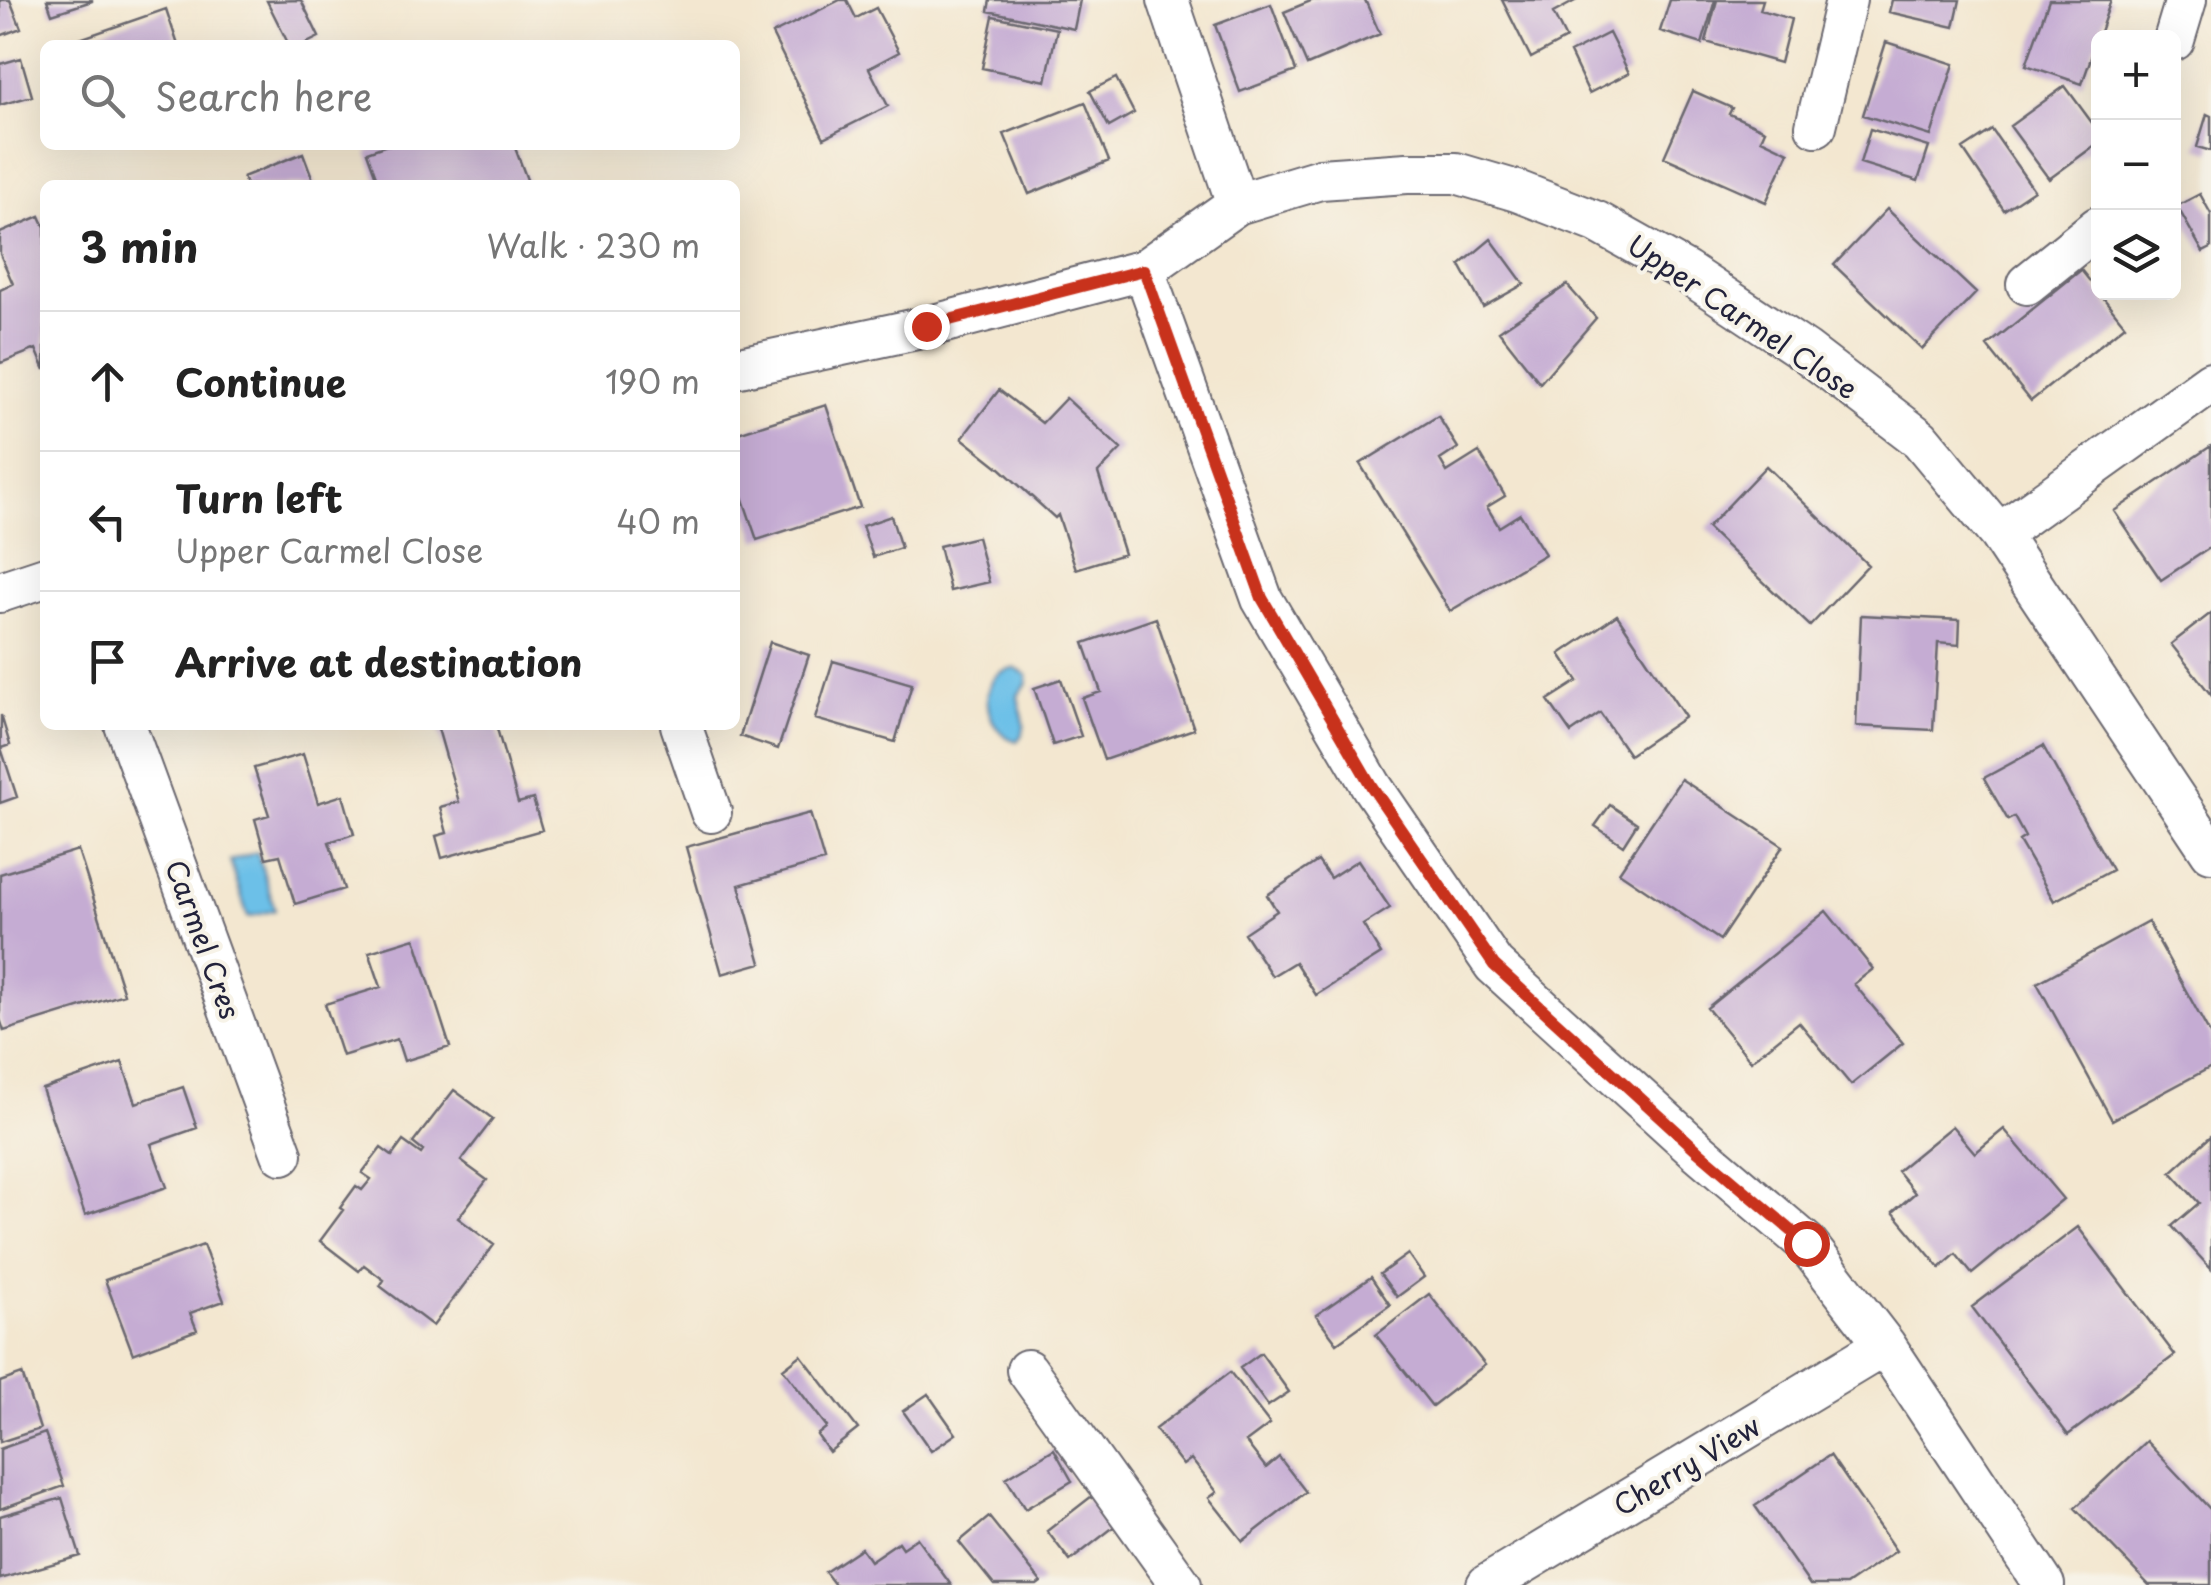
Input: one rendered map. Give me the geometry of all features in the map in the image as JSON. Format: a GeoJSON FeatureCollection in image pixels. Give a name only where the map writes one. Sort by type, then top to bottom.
{"type":"FeatureCollection","features":[{"type":"Feature","properties":{"kind":"street"},"geometry":{"type":"LineString","coordinates":[[1168,0],[1237,204]]}},
{"type":"Feature","properties":{"kind":"street"},"geometry":{"type":"LineString","coordinates":[[1816,126],[1846,0]]}},
{"type":"Feature","properties":{"kind":"street"},"geometry":{"type":"LineString","coordinates":[[2177,30],[2186,0]]}},
{"type":"Feature","properties":{"kind":"street","name":"Upper Carmel Close"},"geometry":{"type":"LineString","coordinates":[[740,367],[926,326],[1144,270],[1237,204],[1320,179],[1407,172],[1456,173],[1517,191],[1597,222],[1686,272],[1806,351],[1920,439],[1999,534],[2211,852]]}},
{"type":"Feature","properties":{"kind":"street"},"geometry":{"type":"LineString","coordinates":[[2028,284],[2091,233]]}},
{"type":"Feature","properties":{"kind":"street"},"geometry":{"type":"LineString","coordinates":[[1144,270],[1262,598],[1372,787],[1494,965],[1698,1151],[1806,1243],[1885,1346],[2044,1585]]}},
{"type":"Feature","properties":{"kind":"street"},"geometry":{"type":"LineString","coordinates":[[1999,534],[2211,382]]}},
{"type":"Feature","properties":{"kind":"street"},"geometry":{"type":"LineString","coordinates":[[0,592],[40,579]]}},
{"type":"Feature","properties":{"kind":"street","name":"Carmel Cres"},"geometry":{"type":"LineString","coordinates":[[127,730],[282,1154]]}},
{"type":"Feature","properties":{"kind":"street"},"geometry":{"type":"LineString","coordinates":[[683,730],[711,812]]}},
{"type":"Feature","properties":{"kind":"street","name":"Cherry View"},"geometry":{"type":"LineString","coordinates":[[1487,1585],[1885,1346]]}},
{"type":"Feature","properties":{"kind":"street"},"geometry":{"type":"LineString","coordinates":[[1027,1370],[1182,1585]]}},
{"type":"Feature","properties":{"kind":"water"},"geometry":{"type":"Polygon","coordinates":[[[1014,668],[1027,675],[1027,683],[1018,695],[1024,730],[1017,741],[997,727],[988,704],[993,681],[1001,672],[1014,668]]]}},
{"type":"Feature","properties":{"kind":"water"},"geometry":{"type":"Polygon","coordinates":[[[257,852],[275,910],[248,917],[230,861],[257,852]]]}},
{"type":"Feature","properties":{"kind":"building"},"geometry":{"type":"Polygon","coordinates":[[[0,0],[10,0],[21,28],[0,36],[0,0]]]}},
{"type":"Feature","properties":{"kind":"building"},"geometry":{"type":"Polygon","coordinates":[[[47,0],[92,0],[92,1],[52,14],[47,0]]]}},
{"type":"Feature","properties":{"kind":"building"},"geometry":{"type":"Polygon","coordinates":[[[301,0],[319,37],[286,40],[267,1],[301,0]]]}},
{"type":"Feature","properties":{"kind":"building"},"geometry":{"type":"Polygon","coordinates":[[[847,0],[856,18],[876,8],[899,52],[869,68],[888,106],[824,138],[772,34],[847,0]]]}},
{"type":"Feature","properties":{"kind":"building"},"geometry":{"type":"Polygon","coordinates":[[[990,0],[1080,0],[1074,29],[988,11],[990,0]]]}},
{"type":"Feature","properties":{"kind":"building"},"geometry":{"type":"Polygon","coordinates":[[[1313,0],[1365,0],[1380,34],[1307,65],[1284,12],[1313,0]]]}},
{"type":"Feature","properties":{"kind":"building"},"geometry":{"type":"Polygon","coordinates":[[[1502,0],[1577,0],[1553,13],[1566,39],[1531,58],[1502,0]]]}},
{"type":"Feature","properties":{"kind":"building"},"geometry":{"type":"Polygon","coordinates":[[[1670,0],[1715,0],[1702,44],[1660,31],[1670,0]]]}},
{"type":"Feature","properties":{"kind":"building"},"geometry":{"type":"Polygon","coordinates":[[[1717,0],[1763,0],[1760,10],[1791,19],[1780,63],[1706,42],[1717,0]]]}},
{"type":"Feature","properties":{"kind":"building"},"geometry":{"type":"Polygon","coordinates":[[[1892,0],[1960,0],[1954,27],[1889,12],[1892,0]]]}},
{"type":"Feature","properties":{"kind":"building"},"geometry":{"type":"Polygon","coordinates":[[[2049,0],[2111,0],[2101,30],[2091,30],[2091,58],[2082,84],[2026,65],[2049,0]]]}},
{"type":"Feature","properties":{"kind":"building"},"geometry":{"type":"Polygon","coordinates":[[[1271,4],[1296,71],[1240,92],[1215,25],[1271,4]]]}},
{"type":"Feature","properties":{"kind":"building"},"geometry":{"type":"Polygon","coordinates":[[[166,9],[176,40],[77,40],[166,9]]]}},
{"type":"Feature","properties":{"kind":"building"},"geometry":{"type":"Polygon","coordinates":[[[993,16],[1057,29],[1046,81],[982,68],[993,16]]]}},
{"type":"Feature","properties":{"kind":"building"},"geometry":{"type":"Polygon","coordinates":[[[1609,33],[1629,73],[1589,93],[1570,53],[1609,33]]]}},
{"type":"Feature","properties":{"kind":"building"},"geometry":{"type":"Polygon","coordinates":[[[1886,42],[1954,64],[1931,136],[1863,115],[1886,42]]]}},
{"type":"Feature","properties":{"kind":"building"},"geometry":{"type":"Polygon","coordinates":[[[21,58],[32,96],[0,105],[0,64],[21,58]]]}},
{"type":"Feature","properties":{"kind":"building"},"geometry":{"type":"Polygon","coordinates":[[[1116,78],[1134,113],[1109,127],[1090,91],[1116,78]]]}},
{"type":"Feature","properties":{"kind":"building"},"geometry":{"type":"Polygon","coordinates":[[[2065,86],[2091,121],[2091,148],[2049,179],[2010,126],[2065,86]]]}},
{"type":"Feature","properties":{"kind":"building"},"geometry":{"type":"Polygon","coordinates":[[[1693,91],[1732,108],[1729,114],[1765,130],[1761,139],[1789,152],[1766,202],[1664,157],[1693,91]]]}},
{"type":"Feature","properties":{"kind":"building"},"geometry":{"type":"Polygon","coordinates":[[[1085,102],[1109,161],[1029,194],[1004,134],[1085,102]]]}},
{"type":"Feature","properties":{"kind":"building"},"geometry":{"type":"Polygon","coordinates":[[[2207,114],[2211,116],[2211,151],[2197,147],[2207,114]]]}},
{"type":"Feature","properties":{"kind":"building"},"geometry":{"type":"Polygon","coordinates":[[[1870,129],[1929,147],[1918,181],[1860,163],[1870,129]]]}},
{"type":"Feature","properties":{"kind":"building"},"geometry":{"type":"Polygon","coordinates":[[[1992,130],[2034,190],[2004,210],[1963,149],[1992,130]]]}},
{"type":"Feature","properties":{"kind":"building"},"geometry":{"type":"Polygon","coordinates":[[[516,150],[527,180],[377,180],[367,152],[516,150]]]}},
{"type":"Feature","properties":{"kind":"building"},"geometry":{"type":"Polygon","coordinates":[[[303,153],[313,180],[244,180],[243,177],[303,153]]]}},
{"type":"Feature","properties":{"kind":"building"},"geometry":{"type":"Polygon","coordinates":[[[2200,194],[2211,214],[2211,248],[2203,252],[2181,213],[2181,204],[2200,194]]]}},
{"type":"Feature","properties":{"kind":"building"},"geometry":{"type":"Polygon","coordinates":[[[1887,209],[1976,293],[1922,349],[1834,265],[1887,209]]]}},
{"type":"Feature","properties":{"kind":"building"},"geometry":{"type":"Polygon","coordinates":[[[40,216],[40,358],[36,349],[0,361],[0,290],[13,284],[0,254],[0,233],[40,216]]]}},
{"type":"Feature","properties":{"kind":"building"},"geometry":{"type":"Polygon","coordinates":[[[1491,239],[1524,284],[1483,307],[1460,265],[1491,239]]]}},
{"type":"Feature","properties":{"kind":"building"},"geometry":{"type":"Polygon","coordinates":[[[2081,270],[2091,282],[2091,300],[2105,300],[2125,325],[2031,401],[1987,346],[2081,270]]]}},
{"type":"Feature","properties":{"kind":"building"},"geometry":{"type":"Polygon","coordinates":[[[1567,285],[1596,318],[1540,383],[1499,331],[1567,285]]]}},
{"type":"Feature","properties":{"kind":"building"},"geometry":{"type":"Polygon","coordinates":[[[999,390],[1042,423],[1066,398],[1121,449],[1098,473],[1124,554],[1076,569],[1058,515],[1055,518],[962,438],[999,390]]]}},
{"type":"Feature","properties":{"kind":"building"},"geometry":{"type":"Polygon","coordinates":[[[826,405],[860,507],[757,540],[740,491],[740,432],[826,405]]]}},
{"type":"Feature","properties":{"kind":"building"},"geometry":{"type":"Polygon","coordinates":[[[1438,416],[1458,448],[1440,460],[1447,472],[1479,452],[1505,496],[1487,507],[1499,527],[1520,514],[1545,554],[1450,611],[1360,464],[1438,416]]]}},
{"type":"Feature","properties":{"kind":"building"},"geometry":{"type":"Polygon","coordinates":[[[2211,446],[2211,547],[2161,580],[2114,511],[2211,446]]]}},
{"type":"Feature","properties":{"kind":"building"},"geometry":{"type":"Polygon","coordinates":[[[1766,466],[1868,565],[1810,626],[1707,528],[1766,466]]]}},
{"type":"Feature","properties":{"kind":"building"},"geometry":{"type":"Polygon","coordinates":[[[891,516],[901,548],[873,557],[862,526],[891,516]]]}},
{"type":"Feature","properties":{"kind":"building"},"geometry":{"type":"Polygon","coordinates":[[[977,537],[989,582],[950,591],[939,546],[977,537]]]}},
{"type":"Feature","properties":{"kind":"building"},"geometry":{"type":"Polygon","coordinates":[[[2211,613],[2211,695],[2171,644],[2211,613]]]}},
{"type":"Feature","properties":{"kind":"building"},"geometry":{"type":"Polygon","coordinates":[[[1617,615],[1685,717],[1629,755],[1600,713],[1571,733],[1548,700],[1578,681],[1560,654],[1617,615]]]}},
{"type":"Feature","properties":{"kind":"building"},"geometry":{"type":"Polygon","coordinates":[[[1861,615],[1960,620],[1959,645],[1938,643],[1933,730],[1856,726],[1861,615]]]}},
{"type":"Feature","properties":{"kind":"building"},"geometry":{"type":"Polygon","coordinates":[[[1156,618],[1194,729],[1104,760],[1082,698],[1101,692],[1084,643],[1156,618]]]}},
{"type":"Feature","properties":{"kind":"building"},"geometry":{"type":"Polygon","coordinates":[[[770,642],[809,655],[778,749],[740,736],[770,642]]]}},
{"type":"Feature","properties":{"kind":"building"},"geometry":{"type":"Polygon","coordinates":[[[833,661],[912,684],[895,742],[815,719],[833,661]]]}},
{"type":"Feature","properties":{"kind":"building"},"geometry":{"type":"Polygon","coordinates":[[[1061,679],[1081,736],[1053,745],[1034,688],[1061,679]]]}},
{"type":"Feature","properties":{"kind":"building"},"geometry":{"type":"Polygon","coordinates":[[[1,715],[10,745],[1,748],[17,797],[0,803],[1,715]]]}},
{"type":"Feature","properties":{"kind":"building"},"geometry":{"type":"Polygon","coordinates":[[[438,730],[497,730],[518,803],[533,799],[542,830],[442,858],[436,836],[447,833],[440,807],[459,802],[438,730]]]}},
{"type":"Feature","properties":{"kind":"building"},"geometry":{"type":"Polygon","coordinates":[[[2043,746],[2112,870],[2054,901],[2019,841],[2025,837],[2014,817],[2008,820],[1984,778],[2043,746]]]}},
{"type":"Feature","properties":{"kind":"building"},"geometry":{"type":"Polygon","coordinates":[[[303,754],[318,803],[343,795],[354,834],[329,842],[344,889],[295,904],[280,855],[266,858],[255,819],[269,815],[254,768],[303,754]]]}},
{"type":"Feature","properties":{"kind":"building"},"geometry":{"type":"Polygon","coordinates":[[[1681,779],[1783,846],[1720,940],[1619,872],[1681,779]]]}},
{"type":"Feature","properties":{"kind":"building"},"geometry":{"type":"Polygon","coordinates":[[[1610,805],[1637,823],[1623,845],[1595,826],[1610,805]]]}},
{"type":"Feature","properties":{"kind":"building"},"geometry":{"type":"Polygon","coordinates":[[[810,813],[824,861],[739,885],[761,963],[722,974],[686,847],[810,813]]]}},
{"type":"Feature","properties":{"kind":"building"},"geometry":{"type":"Polygon","coordinates":[[[78,850],[124,994],[4,1031],[0,1019],[0,874],[78,850]]]}},
{"type":"Feature","properties":{"kind":"building"},"geometry":{"type":"Polygon","coordinates":[[[1358,860],[1390,908],[1363,925],[1381,954],[1316,995],[1295,962],[1272,976],[1244,933],[1277,911],[1267,895],[1318,861],[1330,878],[1358,860]]]}},
{"type":"Feature","properties":{"kind":"building"},"geometry":{"type":"Polygon","coordinates":[[[1826,911],[1873,969],[1854,984],[1903,1043],[1851,1085],[1799,1022],[1751,1061],[1707,1008],[1826,911]]]}},
{"type":"Feature","properties":{"kind":"building"},"geometry":{"type":"Polygon","coordinates":[[[2148,922],[2211,1036],[2211,1067],[2112,1120],[2037,983],[2148,922]]]}},
{"type":"Feature","properties":{"kind":"building"},"geometry":{"type":"Polygon","coordinates":[[[415,938],[450,1047],[404,1061],[397,1039],[342,1056],[325,1004],[381,987],[369,952],[415,938]]]}},
{"type":"Feature","properties":{"kind":"building"},"geometry":{"type":"Polygon","coordinates":[[[122,1062],[136,1103],[183,1087],[197,1128],[151,1144],[167,1187],[85,1215],[42,1089],[122,1062]]]}},
{"type":"Feature","properties":{"kind":"building"},"geometry":{"type":"Polygon","coordinates":[[[454,1090],[493,1119],[461,1161],[487,1180],[458,1218],[494,1245],[433,1326],[380,1286],[384,1280],[364,1265],[359,1271],[320,1241],[356,1186],[362,1190],[371,1179],[362,1173],[381,1148],[392,1156],[403,1141],[421,1154],[423,1151],[413,1143],[454,1090]]]}},
{"type":"Feature","properties":{"kind":"building"},"geometry":{"type":"Polygon","coordinates":[[[1952,1126],[1975,1153],[2004,1129],[2063,1199],[1972,1274],[1956,1254],[1940,1268],[1893,1212],[1915,1193],[1897,1171],[1952,1126]]]}},
{"type":"Feature","properties":{"kind":"building"},"geometry":{"type":"Polygon","coordinates":[[[2211,1136],[2211,1269],[2172,1226],[2199,1203],[2171,1172],[2211,1136]]]}},
{"type":"Feature","properties":{"kind":"building"},"geometry":{"type":"Polygon","coordinates":[[[2078,1227],[2175,1355],[2068,1435],[1972,1307],[2078,1227]]]}},
{"type":"Feature","properties":{"kind":"building"},"geometry":{"type":"Polygon","coordinates":[[[203,1245],[224,1301],[190,1313],[197,1330],[133,1354],[105,1280],[203,1245]]]}},
{"type":"Feature","properties":{"kind":"building"},"geometry":{"type":"Polygon","coordinates":[[[1408,1254],[1424,1277],[1397,1297],[1380,1274],[1408,1254]]]}},
{"type":"Feature","properties":{"kind":"building"},"geometry":{"type":"Polygon","coordinates":[[[1371,1277],[1390,1305],[1337,1343],[1316,1315],[1371,1277]]]}},
{"type":"Feature","properties":{"kind":"building"},"geometry":{"type":"Polygon","coordinates":[[[1429,1294],[1485,1365],[1432,1406],[1376,1335],[1429,1294]]]}},
{"type":"Feature","properties":{"kind":"building"},"geometry":{"type":"Polygon","coordinates":[[[1261,1353],[1289,1392],[1268,1406],[1240,1368],[1261,1353]]]}},
{"type":"Feature","properties":{"kind":"building"},"geometry":{"type":"Polygon","coordinates":[[[801,1355],[858,1429],[829,1452],[817,1435],[827,1427],[783,1369],[801,1355]]]}},
{"type":"Feature","properties":{"kind":"building"},"geometry":{"type":"Polygon","coordinates":[[[1230,1372],[1270,1424],[1246,1442],[1266,1468],[1279,1457],[1306,1492],[1243,1541],[1209,1498],[1217,1492],[1191,1459],[1183,1465],[1155,1429],[1230,1372]]]}},
{"type":"Feature","properties":{"kind":"building"},"geometry":{"type":"Polygon","coordinates":[[[22,1374],[40,1429],[0,1442],[0,1382],[22,1374]]]}},
{"type":"Feature","properties":{"kind":"building"},"geometry":{"type":"Polygon","coordinates":[[[928,1394],[956,1434],[931,1451],[903,1411],[928,1394]]]}},
{"type":"Feature","properties":{"kind":"building"},"geometry":{"type":"Polygon","coordinates":[[[45,1433],[64,1486],[0,1509],[0,1449],[45,1433]]]}},
{"type":"Feature","properties":{"kind":"building"},"geometry":{"type":"Polygon","coordinates":[[[2146,1441],[2211,1510],[2211,1585],[2149,1585],[2075,1508],[2146,1441]]]}},
{"type":"Feature","properties":{"kind":"building"},"geometry":{"type":"Polygon","coordinates":[[[1054,1449],[1072,1481],[1025,1509],[1006,1478],[1054,1449]]]}},
{"type":"Feature","properties":{"kind":"building"},"geometry":{"type":"Polygon","coordinates":[[[1830,1455],[1896,1551],[1846,1585],[1810,1585],[1755,1506],[1830,1455]]]}},
{"type":"Feature","properties":{"kind":"building"},"geometry":{"type":"Polygon","coordinates":[[[1092,1496],[1115,1526],[1070,1561],[1047,1531],[1092,1496]]]}},
{"type":"Feature","properties":{"kind":"building"},"geometry":{"type":"Polygon","coordinates":[[[62,1498],[80,1556],[0,1579],[0,1516],[62,1498]]]}},
{"type":"Feature","properties":{"kind":"building"},"geometry":{"type":"Polygon","coordinates":[[[989,1517],[1041,1582],[994,1585],[959,1542],[989,1517]]]}},
{"type":"Feature","properties":{"kind":"building"},"geometry":{"type":"Polygon","coordinates":[[[917,1538],[951,1585],[835,1585],[825,1572],[861,1548],[870,1561],[898,1542],[902,1548],[917,1538]]]}},
{"type":"Feature","properties":{"kind":"route"},"geometry":{"type":"LineString","coordinates":[[926,326],[1144,270],[1262,598],[1372,787],[1494,965],[1698,1151],[1806,1243]]}}]}
